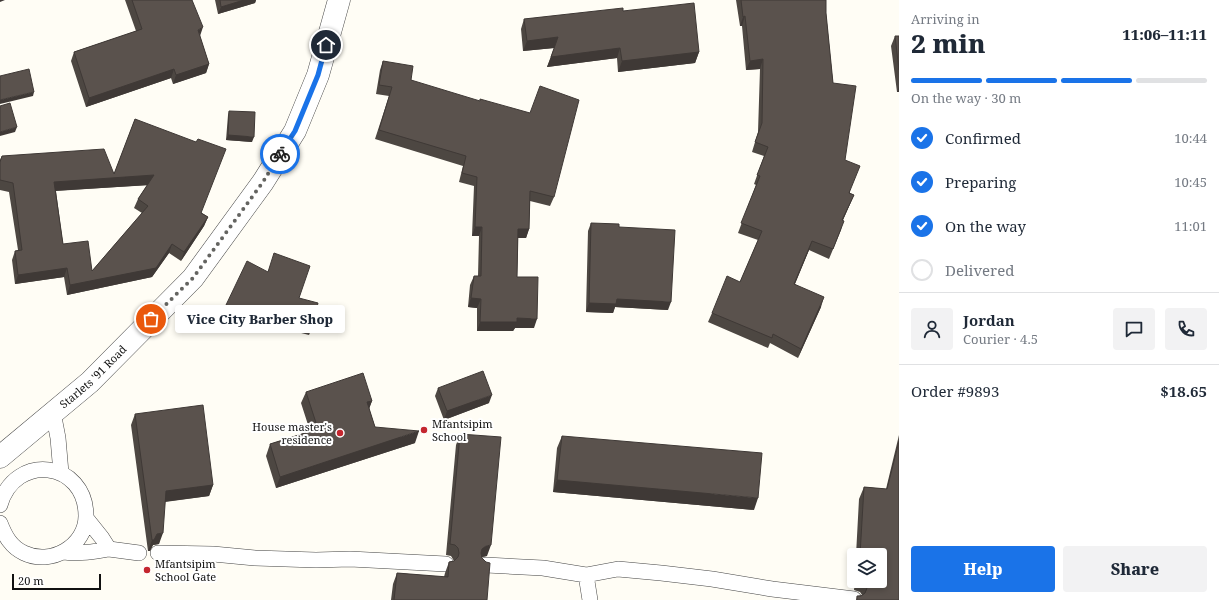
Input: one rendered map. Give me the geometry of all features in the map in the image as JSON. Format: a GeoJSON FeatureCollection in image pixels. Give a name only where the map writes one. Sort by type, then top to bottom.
{"type":"FeatureCollection","features":[{"type":"Feature","properties":{"kind":"street","name":"Starlets '91 Road"},"geometry":{"type":"LineString","coordinates":[[0,457],[90,382],[193,278],[263,182],[295,131],[318,75],[339,0]]}},
{"type":"Feature","properties":{"kind":"lane"},"geometry":{"type":"LineString","coordinates":[[53,412],[58,438],[61,473]]}},
{"type":"Feature","properties":{"kind":"lane"},"geometry":{"type":"LineString","coordinates":[[0,504],[3,495],[10,484],[21,475],[34,470],[48,470],[61,473],[73,481],[81,492],[86,505],[86,518],[83,532],[75,543],[64,552],[51,557],[37,557],[24,554],[13,546],[4,535],[0,523]]}},
{"type":"Feature","properties":{"kind":"lane"},"geometry":{"type":"LineString","coordinates":[[86,518],[102,538],[108,549]]}},
{"type":"Feature","properties":{"kind":"lane"},"geometry":{"type":"LineString","coordinates":[[64,552],[75,553],[108,549],[139,553]]}},
{"type":"Feature","properties":{"kind":"lane"},"geometry":{"type":"LineString","coordinates":[[158,553],[213,554],[255,558],[316,560],[350,559],[446,564]]}},
{"type":"Feature","properties":{"kind":"lane"},"geometry":{"type":"LineString","coordinates":[[486,565],[542,568],[586,575],[618,569],[712,579],[772,589],[854,599]]}},
{"type":"Feature","properties":{"kind":"lane"},"geometry":{"type":"LineString","coordinates":[[586,575],[590,600]]}},
{"type":"Feature","properties":{"kind":"building"},"geometry":{"type":"Polygon","coordinates":[[[132,0],[192,0],[203,27],[198,30],[209,64],[176,75],[174,69],[89,98],[74,52],[142,29],[132,0]]]}},
{"type":"Feature","properties":{"kind":"building"},"geometry":{"type":"Polygon","coordinates":[[[220,0],[244,0],[221,7],[220,0]]]}},
{"type":"Feature","properties":{"kind":"building"},"geometry":{"type":"Polygon","coordinates":[[[741,0],[826,0],[833,83],[856,86],[845,160],[860,166],[849,193],[854,195],[842,220],[844,221],[833,249],[812,241],[794,284],[824,297],[801,349],[773,334],[772,338],[712,313],[727,276],[740,282],[762,231],[741,223],[760,176],[757,175],[768,147],[755,142],[762,123],[763,59],[750,61],[745,16],[743,17],[741,0]]]}},
{"type":"Feature","properties":{"kind":"building"},"geometry":{"type":"Polygon","coordinates":[[[694,3],[699,52],[622,61],[620,48],[551,57],[558,37],[527,41],[524,19],[623,8],[623,11],[694,3]]]}},
{"type":"Feature","properties":{"kind":"building"},"geometry":{"type":"Polygon","coordinates":[[[895,36],[899,36],[899,70],[895,36]]]}},
{"type":"Feature","properties":{"kind":"building"},"geometry":{"type":"Polygon","coordinates":[[[383,61],[413,66],[411,80],[480,101],[480,99],[530,113],[540,86],[579,100],[554,197],[530,191],[529,229],[518,229],[517,277],[538,277],[537,319],[517,318],[517,322],[480,322],[481,299],[471,298],[474,276],[481,276],[482,227],[475,227],[477,177],[462,173],[466,156],[379,130],[392,87],[379,85],[383,61]]]}},
{"type":"Feature","properties":{"kind":"building"},"geometry":{"type":"Polygon","coordinates":[[[29,69],[34,92],[0,100],[0,76],[29,69]]]}},
{"type":"Feature","properties":{"kind":"building"},"geometry":{"type":"Polygon","coordinates":[[[10,103],[17,127],[0,132],[0,106],[10,103]]]}},
{"type":"Feature","properties":{"kind":"building"},"geometry":{"type":"Polygon","coordinates":[[[229,111],[255,112],[254,137],[228,135],[229,111]]]}},
{"type":"Feature","properties":{"kind":"building"},"geometry":{"type":"Polygon","coordinates":[[[135,119],[196,142],[198,139],[226,149],[201,213],[208,217],[184,252],[172,244],[156,268],[70,285],[67,268],[18,275],[15,251],[22,250],[13,183],[0,180],[0,162],[2,156],[104,149],[114,174],[135,119]],[[154,175],[54,182],[63,244],[88,241],[92,271],[148,206],[138,199],[154,175]]]}},
{"type":"Feature","properties":{"kind":"building"},"geometry":{"type":"Polygon","coordinates":[[[591,223],[619,224],[619,227],[675,230],[671,302],[617,299],[616,304],[589,303],[591,223]]]}},
{"type":"Feature","properties":{"kind":"building"},"geometry":{"type":"Polygon","coordinates":[[[274,253],[310,266],[299,298],[318,303],[312,328],[226,305],[247,261],[268,272],[274,253]]]}},
{"type":"Feature","properties":{"kind":"building"},"geometry":{"type":"Polygon","coordinates":[[[483,371],[492,395],[447,411],[438,388],[483,371]]]}},
{"type":"Feature","properties":{"kind":"building","name":"House master's residence"},"geometry":{"type":"Polygon","coordinates":[[[363,373],[372,401],[367,402],[375,427],[419,431],[280,477],[270,444],[318,429],[306,392],[363,373]]]}},
{"type":"Feature","properties":{"kind":"building"},"geometry":{"type":"Polygon","coordinates":[[[203,405],[213,485],[166,491],[163,533],[157,534],[154,540],[152,540],[135,414],[203,405]]]}},
{"type":"Feature","properties":{"kind":"building"},"geometry":{"type":"Polygon","coordinates":[[[460,434],[501,437],[491,545],[482,549],[481,553],[482,558],[486,562],[490,563],[487,600],[394,600],[397,573],[448,577],[449,562],[454,561],[458,557],[458,548],[455,545],[450,544],[460,434]]]}},
{"type":"Feature","properties":{"kind":"building"},"geometry":{"type":"Polygon","coordinates":[[[562,436],[762,453],[758,498],[557,480],[562,436]]]}},
{"type":"Feature","properties":{"kind":"building"},"geometry":{"type":"Polygon","coordinates":[[[899,441],[899,600],[857,600],[857,596],[861,596],[865,593],[867,588],[887,588],[887,548],[860,548],[864,487],[887,489],[899,441]]]}},
{"type":"Feature","properties":{"kind":"way so far"},"geometry":{"type":"LineString","coordinates":[[151,319],[193,278],[263,182],[280,154]]}},
{"type":"Feature","properties":{"kind":"place","name":"Vice City Barber Shop"},"geometry":{"type":"Point","coordinates":[151,319]}},
{"type":"Feature","properties":{"kind":"place","name":"Mfantsipim School"},"geometry":{"type":"Point","coordinates":[424,430]}},
{"type":"Feature","properties":{"kind":"place","name":"House master's residence"},"geometry":{"type":"Point","coordinates":[340,433]}},
{"type":"Feature","properties":{"kind":"place","name":"Mfantsipim School Gate"},"geometry":{"type":"Point","coordinates":[147,570]}},
{"type":"Feature","properties":{"kind":"route"},"geometry":{"type":"LineString","coordinates":[[280,154],[295,131],[318,75],[326,45]]}}]}
